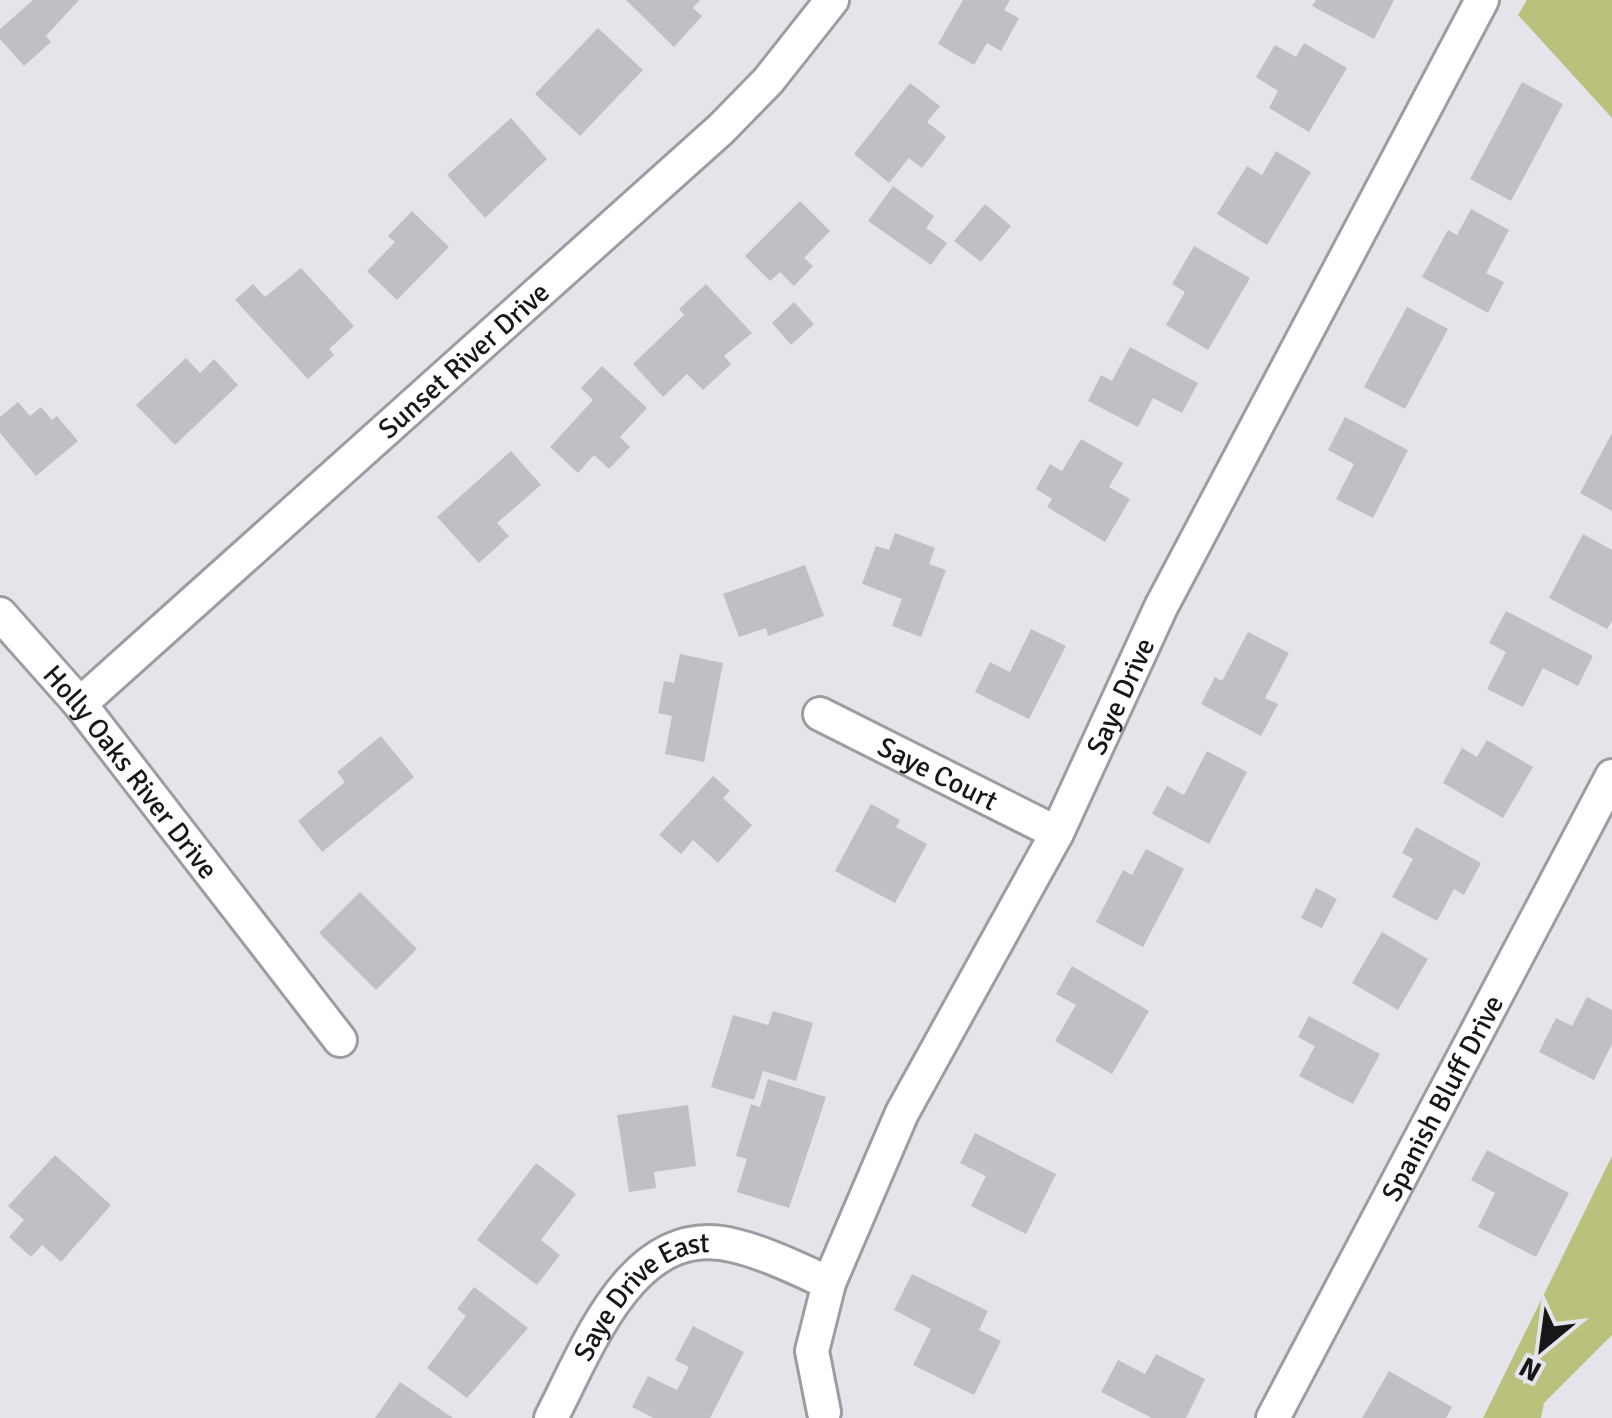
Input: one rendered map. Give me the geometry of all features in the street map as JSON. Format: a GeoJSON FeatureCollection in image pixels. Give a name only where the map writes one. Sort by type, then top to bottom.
{"type":"FeatureCollection","features":[{"type":"Feature","properties":{"kind":"street","name":"Sunset River Drive"},"geometry":{"type":"LineString","coordinates":[[80,704],[721,128],[768,81],[832,0]]}},
{"type":"Feature","properties":{"kind":"street","name":"Saye Drive"},"geometry":{"type":"LineString","coordinates":[[824,1412],[812,1352],[829,1283],[902,1112],[1057,833],[1161,607],[1482,0]]}},
{"type":"Feature","properties":{"kind":"street","name":"Holly Oaks River Drive"},"geometry":{"type":"LineString","coordinates":[[0,614],[80,704],[340,1040]]}},
{"type":"Feature","properties":{"kind":"street","name":"Saye Court"},"geometry":{"type":"LineString","coordinates":[[820,714],[1057,833]]}},
{"type":"Feature","properties":{"kind":"street","name":"Spanish Bluff Drive"},"geometry":{"type":"LineString","coordinates":[[1273,1418],[1612,776]]}},
{"type":"Feature","properties":{"kind":"street","name":"Saye Drive East"},"geometry":{"type":"LineString","coordinates":[[551,1418],[630,1277],[664,1253],[700,1244],[732,1244],[829,1283]]}},
{"type":"Feature","properties":{"kind":"green space"},"geometry":{"type":"Polygon","coordinates":[[[1527,0],[1612,0],[1612,118],[1518,15],[1527,0]]]}},
{"type":"Feature","properties":{"kind":"green space"},"geometry":{"type":"Polygon","coordinates":[[[1612,1156],[1612,1335],[1544,1403],[1541,1418],[1483,1418],[1612,1156]]]}},
{"type":"Feature","properties":{"kind":"building"},"geometry":{"type":"Polygon","coordinates":[[[33,0],[79,0],[46,36],[51,42],[24,66],[0,39],[0,29],[33,0]]]}},
{"type":"Feature","properties":{"kind":"building"},"geometry":{"type":"Polygon","coordinates":[[[626,0],[700,0],[693,8],[702,16],[674,47],[626,0]]]}},
{"type":"Feature","properties":{"kind":"building"},"geometry":{"type":"Polygon","coordinates":[[[963,0],[1010,0],[1004,10],[1019,18],[1001,51],[987,43],[974,65],[938,44],[963,0]]]}},
{"type":"Feature","properties":{"kind":"building"},"geometry":{"type":"Polygon","coordinates":[[[1316,0],[1394,0],[1374,39],[1312,6],[1316,0]]]}},
{"type":"Feature","properties":{"kind":"building"},"geometry":{"type":"Polygon","coordinates":[[[598,28],[643,70],[580,136],[535,94],[598,28]]]}},
{"type":"Feature","properties":{"kind":"building"},"geometry":{"type":"Polygon","coordinates":[[[1304,43],[1347,68],[1309,132],[1269,108],[1278,91],[1256,77],[1275,45],[1296,57],[1304,43]]]}},
{"type":"Feature","properties":{"kind":"building"},"geometry":{"type":"Polygon","coordinates":[[[1522,82],[1563,104],[1511,201],[1470,179],[1522,82]]]}},
{"type":"Feature","properties":{"kind":"building"},"geometry":{"type":"Polygon","coordinates":[[[910,83],[940,106],[927,122],[946,137],[922,168],[909,158],[889,183],[854,154],[910,83]]]}},
{"type":"Feature","properties":{"kind":"building"},"geometry":{"type":"Polygon","coordinates":[[[511,118],[547,159],[485,218],[447,175],[511,118]]]}},
{"type":"Feature","properties":{"kind":"building"},"geometry":{"type":"Polygon","coordinates":[[[1276,151],[1311,172],[1267,245],[1217,214],[1247,166],[1262,175],[1276,151]]]}},
{"type":"Feature","properties":{"kind":"building"},"geometry":{"type":"Polygon","coordinates":[[[893,186],[934,216],[926,228],[947,243],[931,265],[868,221],[893,186]]]}},
{"type":"Feature","properties":{"kind":"building"},"geometry":{"type":"Polygon","coordinates":[[[800,201],[830,231],[804,258],[813,266],[794,286],[780,272],[770,281],[745,256],[800,201]]]}},
{"type":"Feature","properties":{"kind":"building"},"geometry":{"type":"Polygon","coordinates":[[[985,204],[1011,226],[981,262],[954,241],[985,204]]]}},
{"type":"Feature","properties":{"kind":"building"},"geometry":{"type":"Polygon","coordinates":[[[1471,209],[1509,230],[1486,273],[1504,282],[1488,313],[1422,277],[1448,230],[1457,235],[1471,209]]]}},
{"type":"Feature","properties":{"kind":"building"},"geometry":{"type":"Polygon","coordinates":[[[412,211],[449,247],[397,300],[367,271],[395,242],[388,236],[412,211]]]}},
{"type":"Feature","properties":{"kind":"building"},"geometry":{"type":"Polygon","coordinates":[[[1194,246],[1250,278],[1208,350],[1166,325],[1185,292],[1172,284],[1194,246]]]}},
{"type":"Feature","properties":{"kind":"building"},"geometry":{"type":"Polygon","coordinates":[[[301,268],[354,326],[329,349],[334,355],[308,379],[235,300],[253,284],[265,297],[301,268]]]}},
{"type":"Feature","properties":{"kind":"building"},"geometry":{"type":"Polygon","coordinates":[[[706,284],[752,333],[724,356],[731,364],[703,390],[687,374],[663,397],[633,364],[684,315],[679,309],[706,284]]]}},
{"type":"Feature","properties":{"kind":"building"},"geometry":{"type":"Polygon","coordinates":[[[794,302],[814,324],[791,345],[772,323],[794,302]]]}},
{"type":"Feature","properties":{"kind":"building"},"geometry":{"type":"Polygon","coordinates":[[[1407,307],[1448,329],[1405,409],[1364,387],[1407,307]]]}},
{"type":"Feature","properties":{"kind":"building"},"geometry":{"type":"Polygon","coordinates":[[[1130,347],[1198,383],[1182,413],[1153,398],[1138,427],[1088,401],[1101,375],[1112,381],[1130,347]]]}},
{"type":"Feature","properties":{"kind":"building"},"geometry":{"type":"Polygon","coordinates":[[[186,358],[200,373],[214,359],[238,385],[175,445],[136,405],[186,358]]]}},
{"type":"Feature","properties":{"kind":"building"},"geometry":{"type":"Polygon","coordinates":[[[602,366],[647,408],[620,437],[630,447],[609,469],[594,455],[578,473],[550,447],[593,400],[581,388],[602,366]]]}},
{"type":"Feature","properties":{"kind":"building"},"geometry":{"type":"Polygon","coordinates":[[[18,402],[30,416],[41,407],[52,420],[57,416],[78,441],[36,476],[0,433],[0,417],[18,402]]]}},
{"type":"Feature","properties":{"kind":"building"},"geometry":{"type":"Polygon","coordinates":[[[1345,417],[1408,450],[1373,518],[1336,499],[1354,464],[1328,450],[1345,417]]]}},
{"type":"Feature","properties":{"kind":"building"},"geometry":{"type":"Polygon","coordinates":[[[1612,433],[1612,511],[1580,493],[1612,433]]]}},
{"type":"Feature","properties":{"kind":"building"},"geometry":{"type":"Polygon","coordinates":[[[1081,439],[1123,463],[1109,487],[1130,499],[1105,542],[1047,507],[1052,499],[1036,489],[1050,464],[1062,471],[1081,439]]]}},
{"type":"Feature","properties":{"kind":"building"},"geometry":{"type":"Polygon","coordinates":[[[511,451],[541,485],[497,523],[509,536],[479,563],[437,517],[511,451]]]}},
{"type":"Feature","properties":{"kind":"building"},"geometry":{"type":"Polygon","coordinates":[[[895,533],[935,548],[929,564],[946,570],[921,637],[892,626],[902,599],[862,584],[876,546],[889,550],[895,533]]]}},
{"type":"Feature","properties":{"kind":"building"},"geometry":{"type":"Polygon","coordinates":[[[1583,534],[1612,550],[1612,621],[1607,629],[1549,598],[1583,534]]]}},
{"type":"Feature","properties":{"kind":"building"},"geometry":{"type":"Polygon","coordinates":[[[805,565],[824,616],[768,636],[766,628],[739,637],[723,594],[805,565]]]}},
{"type":"Feature","properties":{"kind":"building"},"geometry":{"type":"Polygon","coordinates":[[[1506,611],[1593,656],[1578,686],[1543,668],[1523,707],[1487,689],[1506,652],[1489,643],[1506,611]]]}},
{"type":"Feature","properties":{"kind":"building"},"geometry":{"type":"Polygon","coordinates":[[[1031,629],[1066,646],[1029,719],[975,692],[990,662],[1010,672],[1031,629]]]}},
{"type":"Feature","properties":{"kind":"building"},"geometry":{"type":"Polygon","coordinates":[[[1248,632],[1289,653],[1265,698],[1278,704],[1261,736],[1201,704],[1215,677],[1222,681],[1248,632]]]}},
{"type":"Feature","properties":{"kind":"building"},"geometry":{"type":"Polygon","coordinates":[[[680,654],[723,663],[704,762],[665,754],[672,716],[658,713],[664,681],[674,683],[680,654]]]}},
{"type":"Feature","properties":{"kind":"building"},"geometry":{"type":"Polygon","coordinates":[[[381,736],[414,777],[322,852],[298,821],[345,782],[337,772],[381,736]]]}},
{"type":"Feature","properties":{"kind":"building"},"geometry":{"type":"Polygon","coordinates":[[[1487,740],[1533,767],[1503,818],[1443,783],[1462,748],[1477,757],[1487,740]]]}},
{"type":"Feature","properties":{"kind":"building"},"geometry":{"type":"Polygon","coordinates":[[[1207,751],[1247,772],[1209,844],[1152,814],[1167,786],[1184,795],[1207,751]]]}},
{"type":"Feature","properties":{"kind":"building"},"geometry":{"type":"Polygon","coordinates":[[[713,776],[730,791],[723,798],[752,825],[718,863],[693,840],[681,854],[659,835],[713,776]]]}},
{"type":"Feature","properties":{"kind":"building"},"geometry":{"type":"Polygon","coordinates":[[[871,804],[900,820],[896,827],[927,844],[895,903],[835,871],[871,804]]]}},
{"type":"Feature","properties":{"kind":"building"},"geometry":{"type":"Polygon","coordinates":[[[1416,827],[1481,863],[1464,895],[1454,889],[1437,921],[1392,897],[1413,859],[1402,853],[1416,827]]]}},
{"type":"Feature","properties":{"kind":"building"},"geometry":{"type":"Polygon","coordinates":[[[1146,849],[1184,869],[1143,947],[1096,922],[1123,870],[1132,875],[1146,849]]]}},
{"type":"Feature","properties":{"kind":"building"},"geometry":{"type":"Polygon","coordinates":[[[1316,888],[1337,899],[1322,928],[1301,918],[1316,888]]]}},
{"type":"Feature","properties":{"kind":"building"},"geometry":{"type":"Polygon","coordinates":[[[360,892],[417,949],[376,990],[319,933],[360,892]]]}},
{"type":"Feature","properties":{"kind":"building"},"geometry":{"type":"Polygon","coordinates":[[[1382,932],[1428,959],[1398,1010],[1352,983],[1382,932]]]}},
{"type":"Feature","properties":{"kind":"building"},"geometry":{"type":"Polygon","coordinates":[[[1072,966],[1149,1011],[1112,1074],[1055,1041],[1076,1005],[1056,994],[1072,966]]]}},
{"type":"Feature","properties":{"kind":"building"},"geometry":{"type":"Polygon","coordinates":[[[1587,997],[1612,1010],[1612,1044],[1594,1080],[1539,1052],[1556,1018],[1572,1026],[1587,997]]]}},
{"type":"Feature","properties":{"kind":"building"},"geometry":{"type":"Polygon","coordinates":[[[773,1011],[813,1023],[796,1081],[763,1071],[754,1100],[711,1087],[733,1015],[768,1025],[773,1011]]]}},
{"type":"Feature","properties":{"kind":"building"},"geometry":{"type":"Polygon","coordinates":[[[1309,1016],[1380,1054],[1353,1104],[1299,1076],[1315,1046],[1298,1037],[1309,1016]]]}},
{"type":"Feature","properties":{"kind":"building"},"geometry":{"type":"Polygon","coordinates":[[[768,1079],[826,1097],[789,1208],[737,1192],[747,1159],[736,1156],[751,1104],[760,1107],[768,1079]]]}},
{"type":"Feature","properties":{"kind":"building"},"geometry":{"type":"Polygon","coordinates":[[[688,1105],[696,1166],[654,1172],[656,1188],[629,1192],[617,1115],[688,1105]]]}},
{"type":"Feature","properties":{"kind":"building"},"geometry":{"type":"Polygon","coordinates":[[[975,1133],[1056,1174],[1026,1234],[971,1206],[986,1176],[960,1163],[975,1133]]]}},
{"type":"Feature","properties":{"kind":"building"},"geometry":{"type":"Polygon","coordinates":[[[1487,1150],[1569,1193],[1536,1257],[1478,1227],[1495,1193],[1471,1180],[1487,1150]]]}},
{"type":"Feature","properties":{"kind":"building"},"geometry":{"type":"Polygon","coordinates":[[[55,1155],[111,1205],[61,1262],[42,1245],[31,1257],[9,1237],[24,1220],[8,1206],[55,1155]]]}},
{"type":"Feature","properties":{"kind":"building"},"geometry":{"type":"Polygon","coordinates":[[[536,1163],[576,1194],[541,1240],[560,1255],[537,1285],[477,1240],[536,1163]]]}},
{"type":"Feature","properties":{"kind":"building"},"geometry":{"type":"Polygon","coordinates":[[[912,1274],[988,1311],[979,1330],[1001,1341],[974,1395],[913,1365],[931,1329],[894,1310],[912,1274]]]}},
{"type":"Feature","properties":{"kind":"building"},"geometry":{"type":"Polygon","coordinates":[[[474,1287],[528,1328],[467,1398],[427,1368],[466,1316],[457,1309],[474,1287]]]}},
{"type":"Feature","properties":{"kind":"building"},"geometry":{"type":"Polygon","coordinates":[[[693,1326],[744,1352],[710,1418],[654,1418],[632,1407],[648,1376],[677,1390],[689,1367],[675,1360],[693,1326]]]}},
{"type":"Feature","properties":{"kind":"building"},"geometry":{"type":"Polygon","coordinates":[[[1156,1354],[1205,1379],[1186,1418],[1152,1418],[1101,1392],[1118,1360],[1145,1374],[1156,1354]]]}},
{"type":"Feature","properties":{"kind":"building"},"geometry":{"type":"Polygon","coordinates":[[[1389,1371],[1452,1407],[1446,1418],[1362,1418],[1389,1371]]]}},
{"type":"Feature","properties":{"kind":"building"},"geometry":{"type":"Polygon","coordinates":[[[400,1382],[453,1418],[375,1418],[400,1382]]]}}]}
